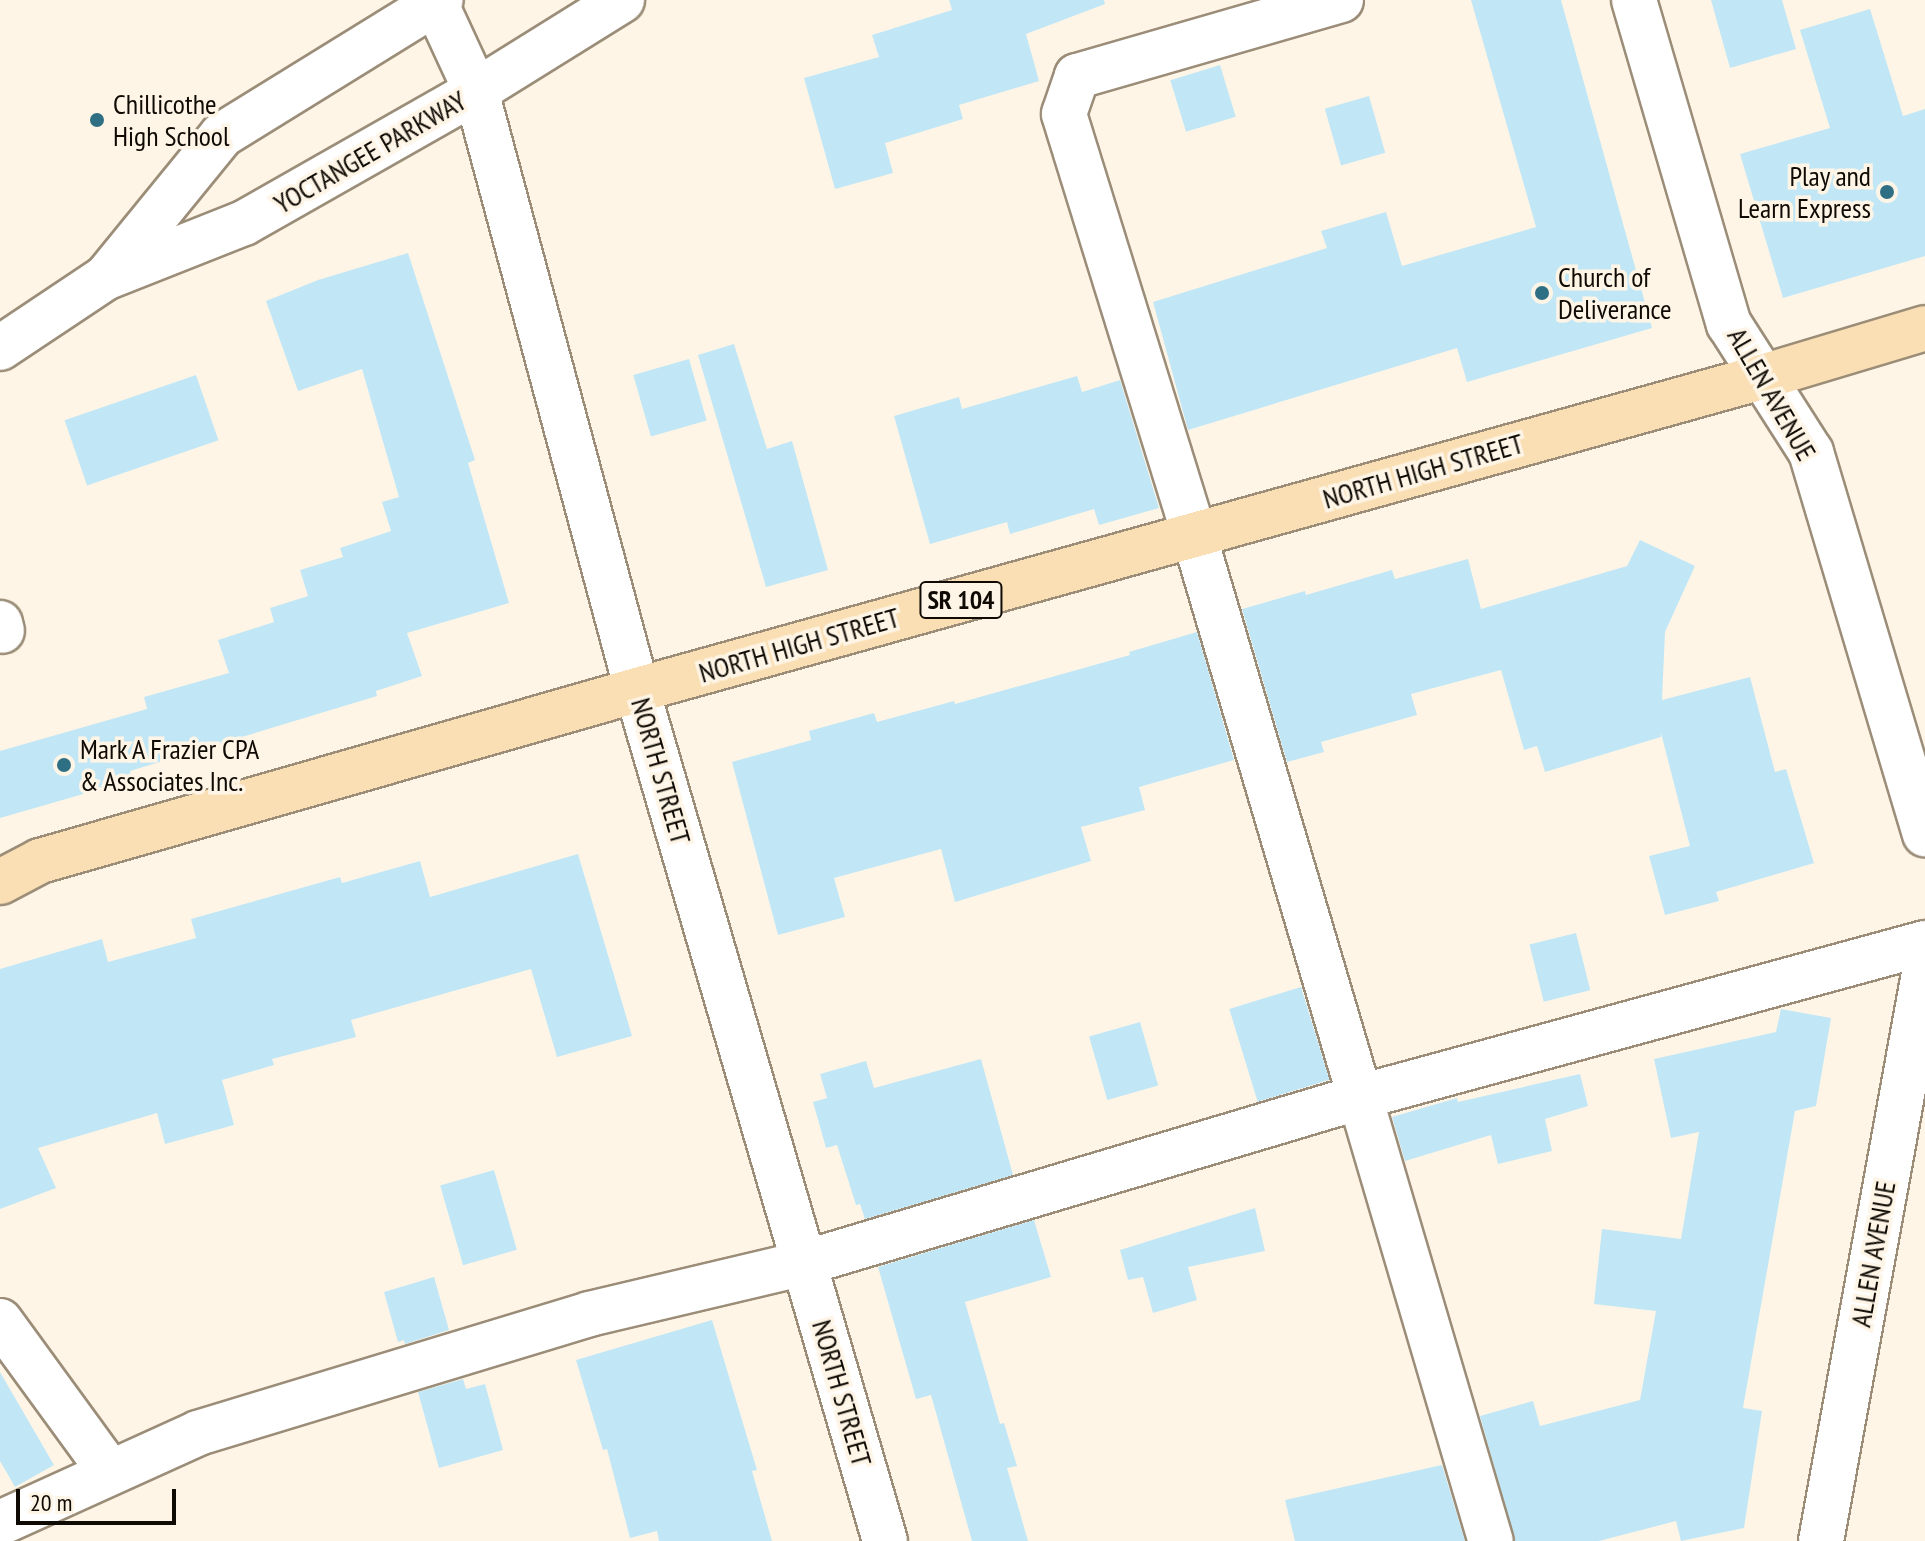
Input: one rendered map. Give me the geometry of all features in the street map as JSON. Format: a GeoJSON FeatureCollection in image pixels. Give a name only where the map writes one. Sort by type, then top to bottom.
{"type":"FeatureCollection","features":[{"type":"Feature","properties":{"kind":"main road","name":"NORTH HIGH STREET"},"geometry":{"type":"LineString","coordinates":[[0,882],[40,861],[637,690],[1762,377],[1925,328]]}},
{"type":"Feature","properties":{"kind":"street","name":"YOCTANGEE PARKWAY"},"geometry":{"type":"LineString","coordinates":[[0,348],[105,278],[244,223],[476,91],[622,0]]}},
{"type":"Feature","properties":{"kind":"street"},"geometry":{"type":"LineString","coordinates":[[1341,0],[1077,76],[1064,114],[1194,535],[1491,1541]]}},
{"type":"Feature","properties":{"kind":"street","name":"ALLEN AVENUE"},"geometry":{"type":"LineString","coordinates":[[1634,0],[1729,324],[1811,452],[1925,834]]}},
{"type":"Feature","properties":{"kind":"street","name":"YOCTANGEE PARKWAY"},"geometry":{"type":"LineString","coordinates":[[105,278],[222,135],[437,1]]}},
{"type":"Feature","properties":{"kind":"street","name":"NORTH STREET"},"geometry":{"type":"LineString","coordinates":[[437,1],[476,91],[637,690],[885,1541]]}},
{"type":"Feature","properties":{"kind":"street"},"geometry":{"type":"LineString","coordinates":[[0,1523],[198,1433],[589,1314],[804,1263],[1360,1097],[1925,943]]}},
{"type":"Feature","properties":{"kind":"street","name":"ALLEN AVENUE"},"geometry":{"type":"LineString","coordinates":[[1821,1541],[1925,968]]}},
{"type":"Feature","properties":{"kind":"street"},"geometry":{"type":"LineString","coordinates":[[0,1321],[110,1472]]}},
{"type":"Feature","properties":{"kind":"building"},"geometry":{"type":"Polygon","coordinates":[[[949,0],[1104,0],[1105,4],[1026,34],[1039,81],[959,105],[963,119],[885,143],[893,173],[835,189],[804,78],[879,57],[872,35],[952,10],[949,0]]]}},
{"type":"Feature","properties":{"kind":"building"},"geometry":{"type":"Polygon","coordinates":[[[1471,0],[1561,0],[1652,328],[1467,382],[1457,348],[1188,430],[1153,302],[1327,248],[1321,231],[1386,212],[1402,266],[1536,227],[1471,0]]]}},
{"type":"Feature","properties":{"kind":"building"},"geometry":{"type":"Polygon","coordinates":[[[1711,0],[1782,0],[1796,49],[1730,68],[1711,0]]]}},
{"type":"Feature","properties":{"kind":"building"},"geometry":{"type":"Polygon","coordinates":[[[1870,9],[1903,116],[1925,109],[1925,256],[1783,298],[1740,154],[1830,128],[1800,30],[1870,9]]]}},
{"type":"Feature","properties":{"kind":"building"},"geometry":{"type":"Polygon","coordinates":[[[1220,65],[1236,117],[1186,132],[1170,80],[1220,65]]]}},
{"type":"Feature","properties":{"kind":"building"},"geometry":{"type":"Polygon","coordinates":[[[1369,96],[1385,153],[1341,165],[1325,109],[1369,96]]]}},
{"type":"Feature","properties":{"kind":"building"},"geometry":{"type":"Polygon","coordinates":[[[408,253],[475,460],[468,463],[509,603],[407,633],[422,676],[376,691],[377,696],[130,771],[132,780],[0,818],[0,751],[147,709],[144,697],[229,673],[218,640],[274,622],[270,608],[308,596],[300,570],[343,557],[340,548],[391,531],[382,502],[399,497],[362,369],[298,391],[266,301],[318,280],[408,253]]]}},
{"type":"Feature","properties":{"kind":"building"},"geometry":{"type":"Polygon","coordinates":[[[734,344],[767,449],[792,441],[828,570],[766,587],[698,355],[734,344]]]}},
{"type":"Feature","properties":{"kind":"building"},"geometry":{"type":"Polygon","coordinates":[[[689,359],[707,421],[651,437],[633,375],[689,359]]]}},
{"type":"Feature","properties":{"kind":"building"},"geometry":{"type":"Polygon","coordinates":[[[196,375],[218,440],[87,485],[65,420],[196,375]]]}},
{"type":"Feature","properties":{"kind":"building"},"geometry":{"type":"Polygon","coordinates":[[[1077,376],[1082,392],[1120,380],[1159,508],[1099,525],[1094,509],[1010,534],[1007,522],[930,544],[894,416],[959,397],[962,409],[1077,376]]]}},
{"type":"Feature","properties":{"kind":"building"},"geometry":{"type":"Polygon","coordinates":[[[1640,540],[1695,566],[1665,632],[1662,700],[1750,677],[1775,772],[1786,769],[1814,863],[1716,892],[1719,901],[1665,915],[1649,856],[1690,846],[1661,733],[1661,737],[1545,772],[1537,746],[1524,750],[1501,670],[1411,694],[1417,715],[1321,742],[1324,752],[1287,762],[1242,609],[1305,591],[1306,595],[1392,570],[1395,579],[1468,559],[1481,609],[1627,566],[1640,540]]]}},
{"type":"Feature","properties":{"kind":"building"},"geometry":{"type":"Polygon","coordinates":[[[1197,632],[1234,760],[1139,787],[1145,810],[1081,827],[1091,861],[955,902],[941,849],[834,878],[845,917],[778,935],[732,762],[811,740],[809,731],[874,713],[877,722],[954,701],[955,704],[1130,655],[1129,652],[1197,632]]]}},
{"type":"Feature","properties":{"kind":"building"},"geometry":{"type":"Polygon","coordinates":[[[578,854],[632,1036],[557,1057],[531,969],[351,1020],[356,1037],[272,1059],[274,1065],[222,1080],[234,1125],[165,1144],[157,1113],[38,1148],[56,1188],[0,1209],[0,969],[102,939],[108,962],[196,938],[191,919],[340,877],[342,883],[420,861],[430,897],[578,854]]]}},
{"type":"Feature","properties":{"kind":"building"},"geometry":{"type":"Polygon","coordinates":[[[1576,933],[1590,990],[1544,1002],[1529,945],[1576,933]]]}},
{"type":"Feature","properties":{"kind":"building"},"geometry":{"type":"Polygon","coordinates":[[[1301,987],[1329,1080],[1258,1102],[1229,1009],[1301,987]]]}},
{"type":"Feature","properties":{"kind":"building"},"geometry":{"type":"Polygon","coordinates":[[[1781,1009],[1831,1018],[1816,1106],[1795,1111],[1743,1408],[1762,1411],[1744,1528],[1681,1541],[1676,1521],[1599,1541],[1515,1541],[1480,1416],[1533,1401],[1540,1426],[1640,1400],[1656,1311],[1594,1304],[1602,1229],[1681,1239],[1699,1132],[1671,1138],[1654,1059],[1776,1032],[1781,1009]]]}},
{"type":"Feature","properties":{"kind":"building"},"geometry":{"type":"Polygon","coordinates":[[[1140,1022],[1158,1085],[1107,1100],[1089,1037],[1140,1022]]]}},
{"type":"Feature","properties":{"kind":"building"},"geometry":{"type":"Polygon","coordinates":[[[981,1059],[1013,1175],[865,1219],[860,1204],[856,1205],[837,1145],[826,1148],[813,1102],[827,1098],[820,1074],[866,1061],[874,1088],[981,1059]]]}},
{"type":"Feature","properties":{"kind":"building"},"geometry":{"type":"Polygon","coordinates":[[[1580,1074],[1588,1106],[1545,1119],[1552,1151],[1498,1164],[1491,1135],[1405,1161],[1392,1117],[1457,1098],[1458,1102],[1580,1074]]]}},
{"type":"Feature","properties":{"kind":"building"},"geometry":{"type":"Polygon","coordinates":[[[494,1170],[517,1250],[463,1265],[440,1185],[494,1170]]]}},
{"type":"Feature","properties":{"kind":"building"},"geometry":{"type":"Polygon","coordinates":[[[1255,1208],[1265,1251],[1188,1267],[1197,1300],[1153,1313],[1143,1277],[1128,1280],[1120,1250],[1255,1208]]]}},
{"type":"Feature","properties":{"kind":"building"},"geometry":{"type":"Polygon","coordinates":[[[1034,1220],[1051,1277],[965,1302],[1000,1424],[1004,1423],[1017,1466],[1007,1468],[1028,1541],[972,1541],[931,1395],[916,1399],[878,1267],[1034,1220]]]}},
{"type":"Feature","properties":{"kind":"building"},"geometry":{"type":"Polygon","coordinates":[[[434,1277],[449,1330],[405,1344],[404,1340],[398,1342],[384,1292],[434,1277]]]}},
{"type":"Feature","properties":{"kind":"building"},"geometry":{"type":"Polygon","coordinates":[[[712,1320],[757,1470],[752,1471],[772,1541],[659,1541],[657,1531],[630,1538],[607,1449],[603,1450],[576,1360],[712,1320]]]}},
{"type":"Feature","properties":{"kind":"building"},"geometry":{"type":"Polygon","coordinates":[[[0,1372],[54,1465],[15,1487],[0,1461],[0,1372]]]}},
{"type":"Feature","properties":{"kind":"building"},"geometry":{"type":"Polygon","coordinates":[[[463,1379],[466,1389],[485,1384],[503,1450],[439,1468],[418,1392],[463,1379]]]}},
{"type":"Feature","properties":{"kind":"building"},"geometry":{"type":"Polygon","coordinates":[[[1442,1465],[1465,1541],[1295,1541],[1285,1500],[1442,1465]]]}},
{"type":"Feature","properties":{"kind":"place","name":"Chillicothe High School"},"geometry":{"type":"Point","coordinates":[97,120]}},
{"type":"Feature","properties":{"kind":"place","name":"Play and Learn Express"},"geometry":{"type":"Point","coordinates":[1887,192]}},
{"type":"Feature","properties":{"kind":"place","name":"Church of Deliverance"},"geometry":{"type":"Point","coordinates":[1542,293]}},
{"type":"Feature","properties":{"kind":"place","name":"Mark A Frazier CPA & Associates Inc."},"geometry":{"type":"Point","coordinates":[64,765]}}]}
